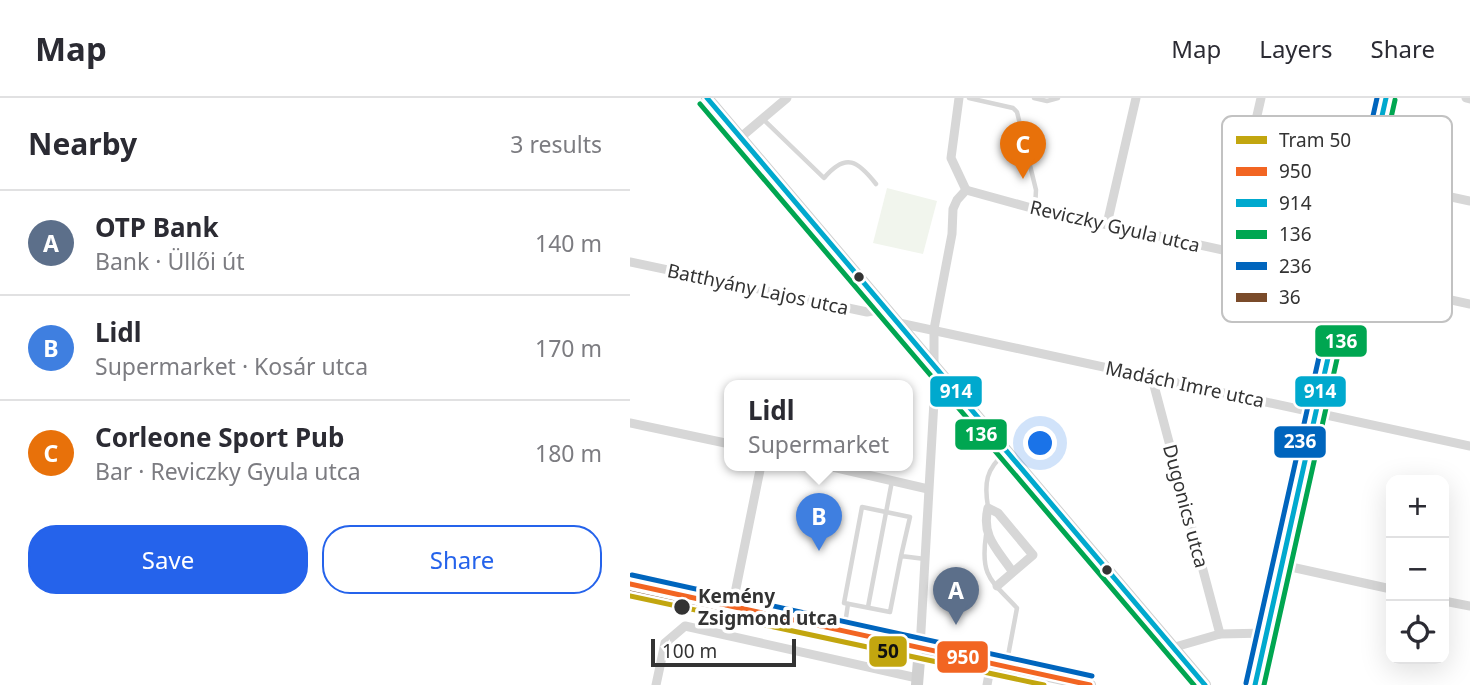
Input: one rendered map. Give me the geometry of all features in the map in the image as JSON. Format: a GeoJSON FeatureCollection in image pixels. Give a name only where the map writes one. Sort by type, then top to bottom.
{"type":"FeatureCollection","features":[{"type":"Feature","properties":{"kind":"street"},"geometry":{"type":"LineString","coordinates":[[707,98],[1205,685]]}},
{"type":"Feature","properties":{"kind":"street"},"geometry":{"type":"LineString","coordinates":[[741,137],[787,98]]}},
{"type":"Feature","properties":{"kind":"street"},"geometry":{"type":"LineString","coordinates":[[656,685],[664,643],[685,626],[917,681],[926,559],[934,329],[952,234],[953,209],[966,190],[951,158],[959,98]]}},
{"type":"Feature","properties":{"kind":"street"},"geometry":{"type":"LineString","coordinates":[[1107,224],[1136,98]]}},
{"type":"Feature","properties":{"kind":"street"},"geometry":{"type":"LineString","coordinates":[[1257,116],[1261,98]]}},
{"type":"Feature","properties":{"kind":"street"},"geometry":{"type":"LineString","coordinates":[[1382,116],[1386,98]]}},
{"type":"Feature","properties":{"kind":"street","name":"Reviczky Gyula utca"},"geometry":{"type":"LineString","coordinates":[[966,190],[1034,209],[1222,250]]}},
{"type":"Feature","properties":{"kind":"street"},"geometry":{"type":"LineString","coordinates":[[1452,197],[1470,201]]}},
{"type":"Feature","properties":{"kind":"street","name":"Batthyány Lajos utca"},"geometry":{"type":"LineString","coordinates":[[630,262],[867,312],[886,308]]}},
{"type":"Feature","properties":{"kind":"street","name":"Reviczky Gyula utca"},"geometry":{"type":"LineString","coordinates":[[1452,300],[1470,304]]}},
{"type":"Feature","properties":{"kind":"street"},"geometry":{"type":"LineString","coordinates":[[1255,685],[1336,322]]}},
{"type":"Feature","properties":{"kind":"street","name":"Madách Imre utca"},"geometry":{"type":"LineString","coordinates":[[899,323],[1470,446]]}},
{"type":"Feature","properties":{"kind":"street","name":"Dugonics utca"},"geometry":{"type":"LineString","coordinates":[[1152,378],[1220,634]]}},
{"type":"Feature","properties":{"kind":"street"},"geometry":{"type":"LineString","coordinates":[[630,423],[724,443]]}},
{"type":"Feature","properties":{"kind":"street"},"geometry":{"type":"LineString","coordinates":[[732,608],[760,471]]}},
{"type":"Feature","properties":{"kind":"street"},"geometry":{"type":"LineString","coordinates":[[850,471],[928,489]]}},
{"type":"Feature","properties":{"kind":"street"},"geometry":{"type":"LineString","coordinates":[[997,586],[1032,555],[999,513],[988,508],[984,523],[986,535],[1012,571]]}},
{"type":"Feature","properties":{"kind":"street"},"geometry":{"type":"LineString","coordinates":[[1282,565],[1386,588]]}},
{"type":"Feature","properties":{"kind":"street"},"geometry":{"type":"LineString","coordinates":[[630,584],[843,633],[1090,685]]}},
{"type":"Feature","properties":{"kind":"street"},"geometry":{"type":"LineString","coordinates":[[1449,602],[1470,606]]}},
{"type":"Feature","properties":{"kind":"street"},"geometry":{"type":"LineString","coordinates":[[1175,647],[1220,634],[1255,631],[1267,633]]}},
{"type":"Feature","properties":{"kind":"street"},"geometry":{"type":"LineString","coordinates":[[987,685],[991,663]]}},
{"type":"Feature","properties":{"kind":"lane"},"geometry":{"type":"LineString","coordinates":[[969,98],[1013,107],[1017,112],[1036,190],[1034,209]]}},
{"type":"Feature","properties":{"kind":"lane"},"geometry":{"type":"LineString","coordinates":[[1034,98],[1048,101],[1058,98]]}},
{"type":"Feature","properties":{"kind":"lane"},"geometry":{"type":"LineString","coordinates":[[762,118],[824,178],[834,166],[848,161],[861,165],[876,184]]}},
{"type":"Feature","properties":{"kind":"lane"},"geometry":{"type":"LineString","coordinates":[[988,508],[986,478],[989,469],[1007,452]]}},
{"type":"Feature","properties":{"kind":"lane"},"geometry":{"type":"LineString","coordinates":[[868,607],[892,481]]}},
{"type":"Feature","properties":{"kind":"lane"},"geometry":{"type":"LineString","coordinates":[[862,508],[886,513],[910,517],[890,611],[844,603],[862,508]]}},
{"type":"Feature","properties":{"kind":"lane"},"geometry":{"type":"LineString","coordinates":[[986,535],[984,569],[1017,608],[1008,656],[1010,668]]}},
{"type":"Feature","properties":{"kind":"lane"},"geometry":{"type":"LineString","coordinates":[[901,556],[926,559]]}},
{"type":"Feature","properties":{"kind":"lane"},"geometry":{"type":"LineString","coordinates":[[843,633],[848,604]]}},
{"type":"Feature","properties":{"kind":"shaded area"},"geometry":{"type":"Polygon","coordinates":[[[887,188],[937,201],[923,254],[873,243],[887,188]]]}},
{"type":"Feature","properties":{"kind":"tram line","name":"50"},"geometry":{"type":"LineString","coordinates":[[630,596],[1044,685]]}},
{"type":"Feature","properties":{"kind":"transit line","name":"914"},"geometry":{"type":"LineString","coordinates":[[707,98],[1205,685]]}},
{"type":"Feature","properties":{"kind":"transit line","name":"236"},"geometry":{"type":"LineString","coordinates":[[1373,116],[1377,98]]}},
{"type":"Feature","properties":{"kind":"transit line","name":"914"},"geometry":{"type":"LineString","coordinates":[[1382,116],[1386,98]]}},
{"type":"Feature","properties":{"kind":"transit line","name":"136"},"geometry":{"type":"LineString","coordinates":[[1391,116],[1395,100]]}},
{"type":"Feature","properties":{"kind":"transit line","name":"136"},"geometry":{"type":"LineString","coordinates":[[700,104],[1194,685]]}},
{"type":"Feature","properties":{"kind":"transit line","name":"236"},"geometry":{"type":"LineString","coordinates":[[1246,683],[1327,322]]}},
{"type":"Feature","properties":{"kind":"transit line","name":"914"},"geometry":{"type":"LineString","coordinates":[[1255,685],[1336,322]]}},
{"type":"Feature","properties":{"kind":"transit line","name":"136"},"geometry":{"type":"LineString","coordinates":[[1264,685],[1345,322]]}},
{"type":"Feature","properties":{"kind":"transit line","name":"236"},"geometry":{"type":"LineString","coordinates":[[632,575],[1092,676]]}},
{"type":"Feature","properties":{"kind":"transit line","name":"950"},"geometry":{"type":"LineString","coordinates":[[630,584],[1090,685]]}},
{"type":"Feature","properties":{"kind":"transit line","name":"36"},"geometry":{"type":"LineString","coordinates":[[630,593],[918,657]]}},
{"type":"Feature","properties":{"kind":"place","name":"Corleone Sport Pub"},"geometry":{"type":"Point","coordinates":[1023,179]}},
{"type":"Feature","properties":{"kind":"place","name":"Lidl"},"geometry":{"type":"Point","coordinates":[819,551]}},
{"type":"Feature","properties":{"kind":"place","name":"Kemény Zsigmond utca"},"geometry":{"type":"Point","coordinates":[682,607]}},
{"type":"Feature","properties":{"kind":"place","name":"OTP Bank"},"geometry":{"type":"Point","coordinates":[956,625]}}]}
